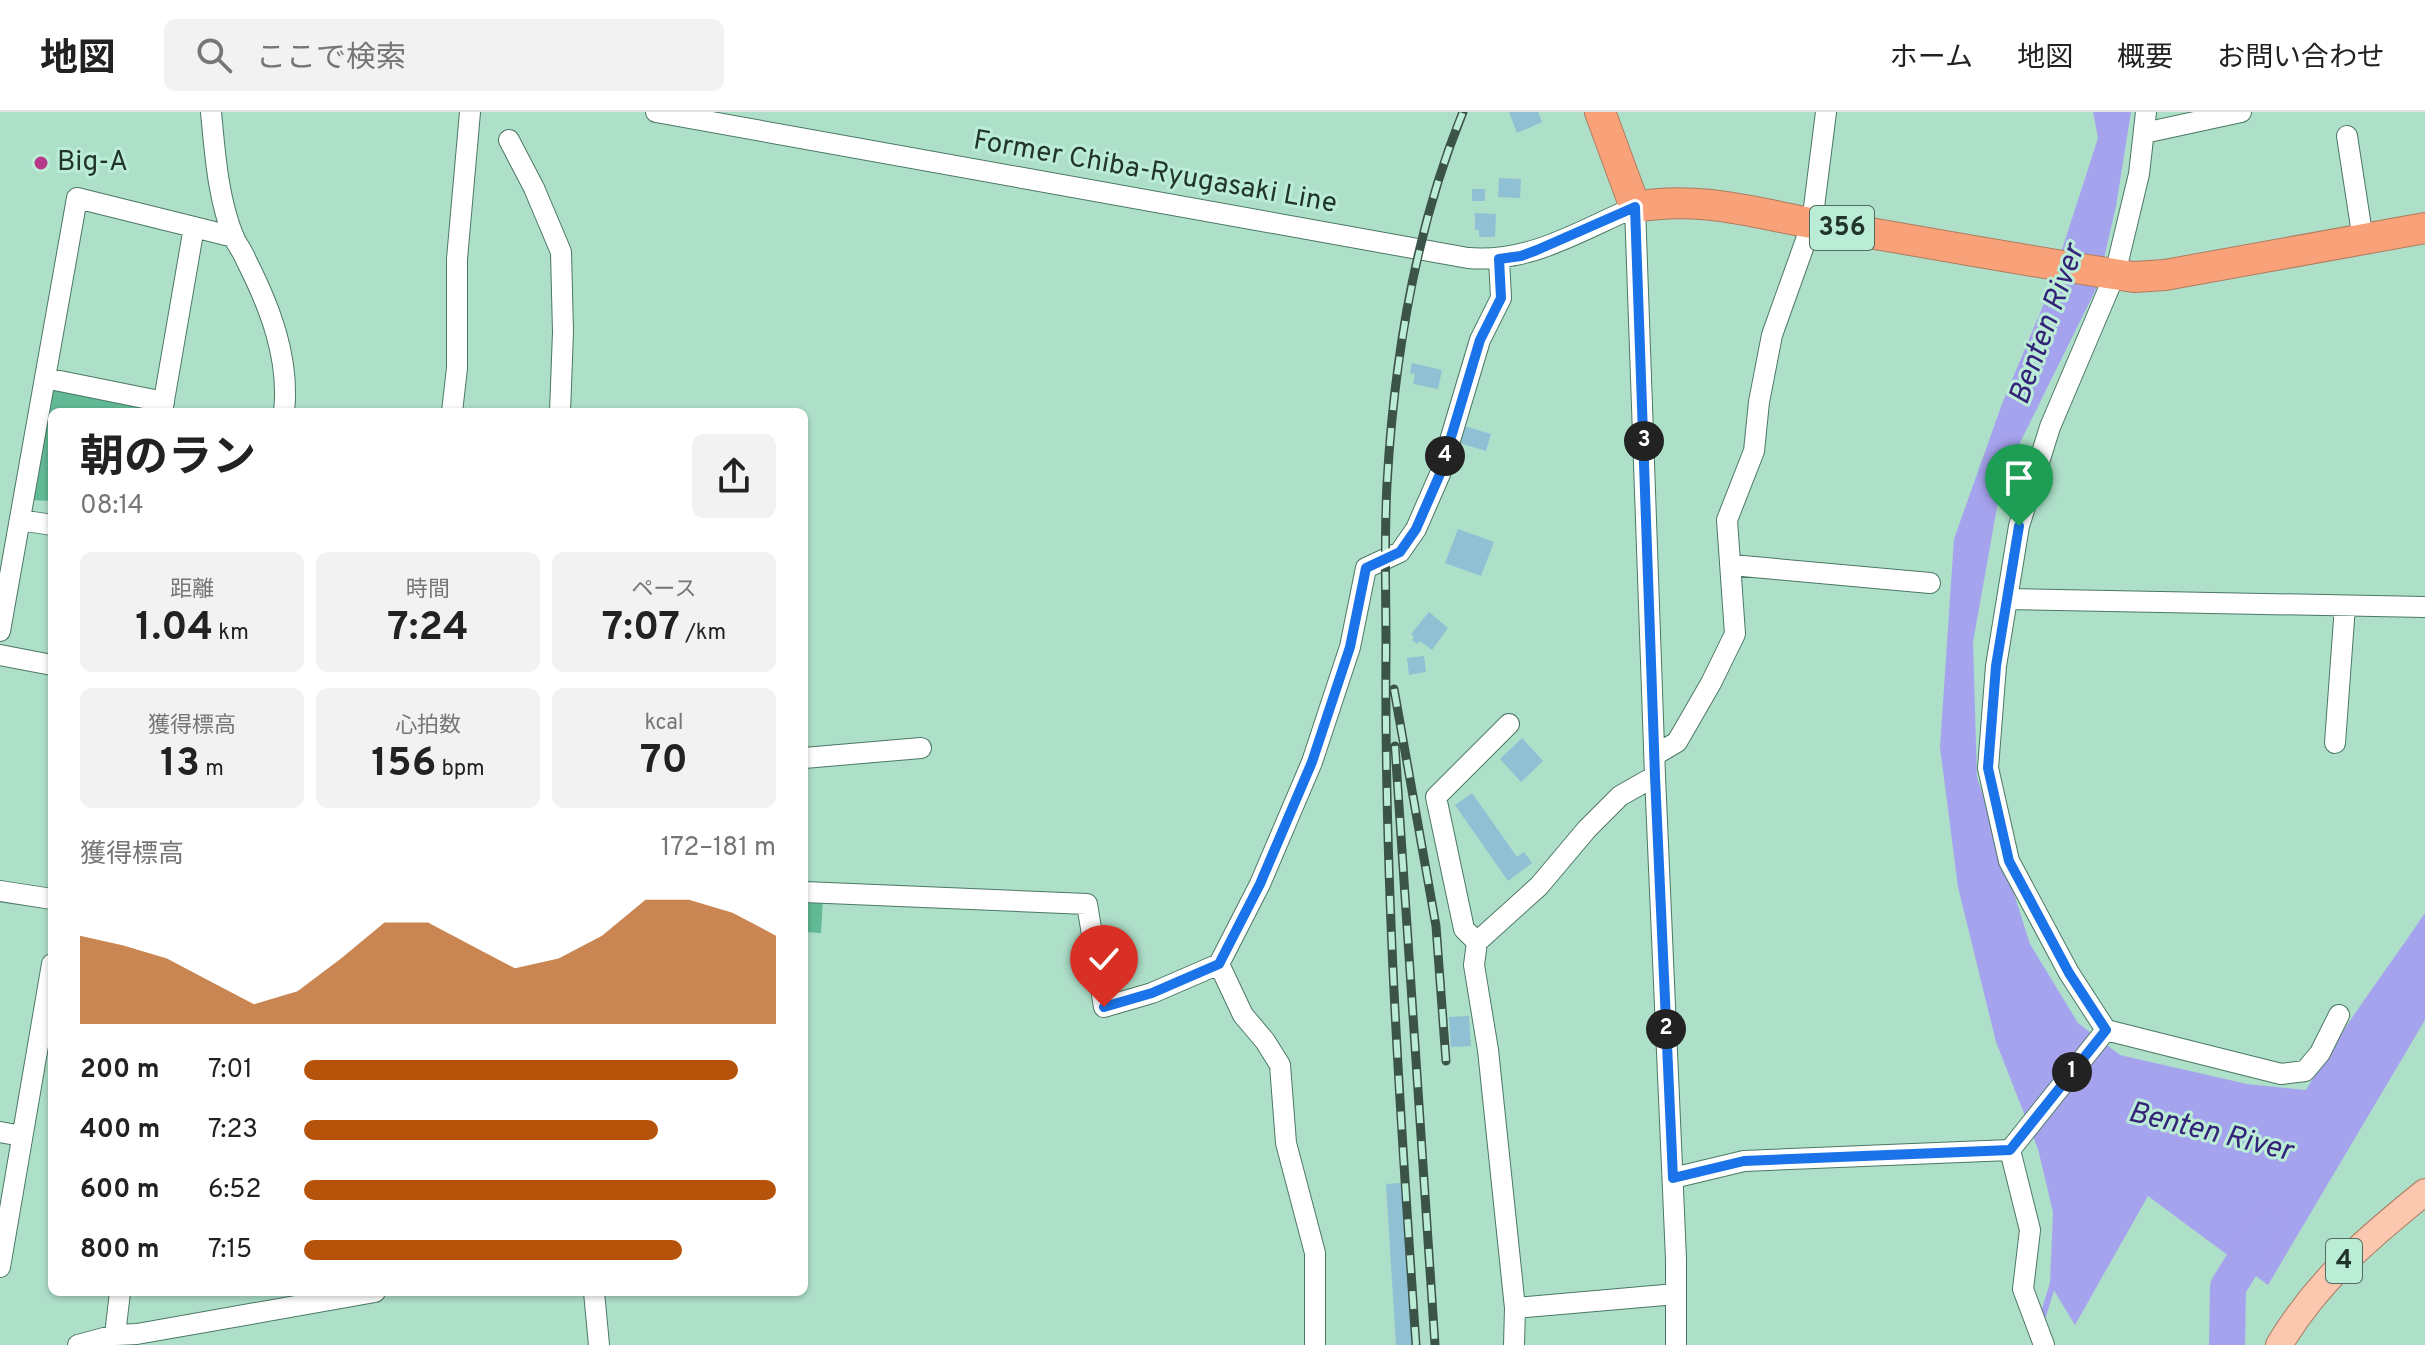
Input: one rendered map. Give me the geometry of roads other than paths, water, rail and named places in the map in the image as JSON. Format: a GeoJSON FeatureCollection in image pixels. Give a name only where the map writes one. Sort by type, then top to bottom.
{"type":"FeatureCollection","features":[{"type":"Feature","properties":{"kind":"highway"},"geometry":{"type":"LineString","coordinates":[[1600,112],[1635,207]]}},
{"type":"Feature","properties":{"kind":"highway","name":"356"},"geometry":{"type":"LineString","coordinates":[[1635,207],[1684,201],[1709,203],[2111,274],[2149,277],[2425,228]]}},
{"type":"Feature","properties":{"kind":"main road","name":"4"},"geometry":{"type":"LineString","coordinates":[[2279,1345],[2330,1274],[2425,1192]]}},
{"type":"Feature","properties":{"kind":"street"},"geometry":{"type":"LineString","coordinates":[[211,112],[216,169],[234,237],[266,302],[281,349],[287,386],[284,408]]}},
{"type":"Feature","properties":{"kind":"street"},"geometry":{"type":"LineString","coordinates":[[452,408],[457,368],[457,259],[470,112]]}},
{"type":"Feature","properties":{"kind":"street","name":"Former Chiba-Ryugasaki Line"},"geometry":{"type":"LineString","coordinates":[[656,112],[759,121],[1468,258],[1521,256],[1635,207]]}},
{"type":"Feature","properties":{"kind":"street"},"geometry":{"type":"LineString","coordinates":[[1655,755],[1677,742],[1735,634],[1727,520],[1754,451],[1759,402],[1772,335],[1812,223],[1826,112]]}},
{"type":"Feature","properties":{"kind":"street"},"geometry":{"type":"LineString","coordinates":[[2146,112],[2139,174],[2111,274],[2050,427],[2019,526],[1996,666],[1988,768],[2009,861],[2069,973],[2106,1030],[2281,1074],[2305,1071],[2320,1053],[2339,1015]]}},
{"type":"Feature","properties":{"kind":"street"},"geometry":{"type":"LineString","coordinates":[[2144,133],[2241,112]]}},
{"type":"Feature","properties":{"kind":"street"},"geometry":{"type":"LineString","coordinates":[[2347,136],[2363,240]]}},
{"type":"Feature","properties":{"kind":"street"},"geometry":{"type":"LineString","coordinates":[[509,140],[534,188],[561,252],[563,332],[560,408]]}},
{"type":"Feature","properties":{"kind":"street"},"geometry":{"type":"LineString","coordinates":[[0,631],[77,198],[234,237]]}},
{"type":"Feature","properties":{"kind":"street"},"geometry":{"type":"LineString","coordinates":[[1635,207],[1673,1178],[1676,1345]]}},
{"type":"Feature","properties":{"kind":"street"},"geometry":{"type":"LineString","coordinates":[[45,378],[163,407],[194,227]]}},
{"type":"Feature","properties":{"kind":"street"},"geometry":{"type":"LineString","coordinates":[[808,892],[1087,904],[1104,1007],[1152,993],[1219,964],[1260,884],[1312,762],[1350,647],[1366,568],[1400,552],[1416,529],[1440,474],[1480,340],[1501,298],[1499,259]]}},
{"type":"Feature","properties":{"kind":"street"},"geometry":{"type":"LineString","coordinates":[[20,520],[48,524]]}},
{"type":"Feature","properties":{"kind":"street"},"geometry":{"type":"LineString","coordinates":[[1732,565],[1930,583]]}},
{"type":"Feature","properties":{"kind":"street"},"geometry":{"type":"LineString","coordinates":[[2007,599],[2425,607]]}},
{"type":"Feature","properties":{"kind":"street"},"geometry":{"type":"LineString","coordinates":[[2335,743],[2345,606]]}},
{"type":"Feature","properties":{"kind":"street"},"geometry":{"type":"LineString","coordinates":[[0,655],[48,664]]}},
{"type":"Feature","properties":{"kind":"street"},"geometry":{"type":"LineString","coordinates":[[1477,942],[1464,929],[1436,797],[1509,724]]}},
{"type":"Feature","properties":{"kind":"street"},"geometry":{"type":"LineString","coordinates":[[808,758],[921,748]]}},
{"type":"Feature","properties":{"kind":"street"},"geometry":{"type":"LineString","coordinates":[[1514,1345],[1515,1308],[1488,1050],[1474,965],[1477,942],[1539,886],[1587,829],[1620,796],[1655,776]]}},
{"type":"Feature","properties":{"kind":"street"},"geometry":{"type":"LineString","coordinates":[[0,891],[48,898]]}},
{"type":"Feature","properties":{"kind":"street"},"geometry":{"type":"LineString","coordinates":[[1219,964],[1243,1015],[1280,1065],[1286,1143],[1315,1253],[1315,1345]]}},
{"type":"Feature","properties":{"kind":"street"},"geometry":{"type":"LineString","coordinates":[[0,1267],[48,987]]}},
{"type":"Feature","properties":{"kind":"street"},"geometry":{"type":"LineString","coordinates":[[1673,1178],[1744,1161],[2010,1150],[2106,1030]]}},
{"type":"Feature","properties":{"kind":"street"},"geometry":{"type":"LineString","coordinates":[[0,1132],[22,1136]]}},
{"type":"Feature","properties":{"kind":"street"},"geometry":{"type":"LineString","coordinates":[[2010,1150],[2030,1230],[2023,1289],[2044,1345]]}},
{"type":"Feature","properties":{"kind":"street"},"geometry":{"type":"LineString","coordinates":[[1515,1308],[1676,1294]]}},
{"type":"Feature","properties":{"kind":"street"},"geometry":{"type":"LineString","coordinates":[[115,1335],[120,1296]]}},
{"type":"Feature","properties":{"kind":"street"},"geometry":{"type":"LineString","coordinates":[[78,1345],[115,1335],[137,1334],[352,1296]]}},
{"type":"Feature","properties":{"kind":"street"},"geometry":{"type":"LineString","coordinates":[[594,1296],[599,1345]]}},
{"type":"Feature","properties":{"kind":"water","name":"Benten River"},"geometry":{"type":"Polygon","coordinates":[[[2093,112],[2131,112],[2116,206],[2098,285],[2002,479],[1973,642],[1977,777],[2030,944],[2078,1023],[2120,1055],[2247,1084],[2306,1090],[2425,913],[2425,1020],[2268,1285],[2148,1196],[2075,1325],[2050,1284],[2053,1212],[2038,1149],[1996,1042],[1958,887],[1940,747],[1954,539],[2002,404],[2047,296],[2098,138],[2093,112]]]}},
{"type":"Feature","properties":{"kind":"waterway"},"geometry":{"type":"LineString","coordinates":[[2227,1345],[2228,1287],[2267,1224]]}},
{"type":"Feature","properties":{"kind":"waterway"},"geometry":{"type":"LineString","coordinates":[[2042,1319],[2054,1280]]}},
{"type":"Feature","properties":{"kind":"railway"},"geometry":{"type":"LineString","coordinates":[[1416,1345],[1390,909],[1386,504],[1395,390],[1410,295],[1432,201],[1463,112]]}},
{"type":"Feature","properties":{"kind":"railway"},"geometry":{"type":"LineString","coordinates":[[1394,689],[1436,926],[1446,1061]]}},
{"type":"Feature","properties":{"kind":"railway"},"geometry":{"type":"LineString","coordinates":[[1395,746],[1435,1345]]}},
{"type":"Feature","properties":{"kind":"place","name":"Big-A"},"geometry":{"type":"Point","coordinates":[41,163]}}]}
